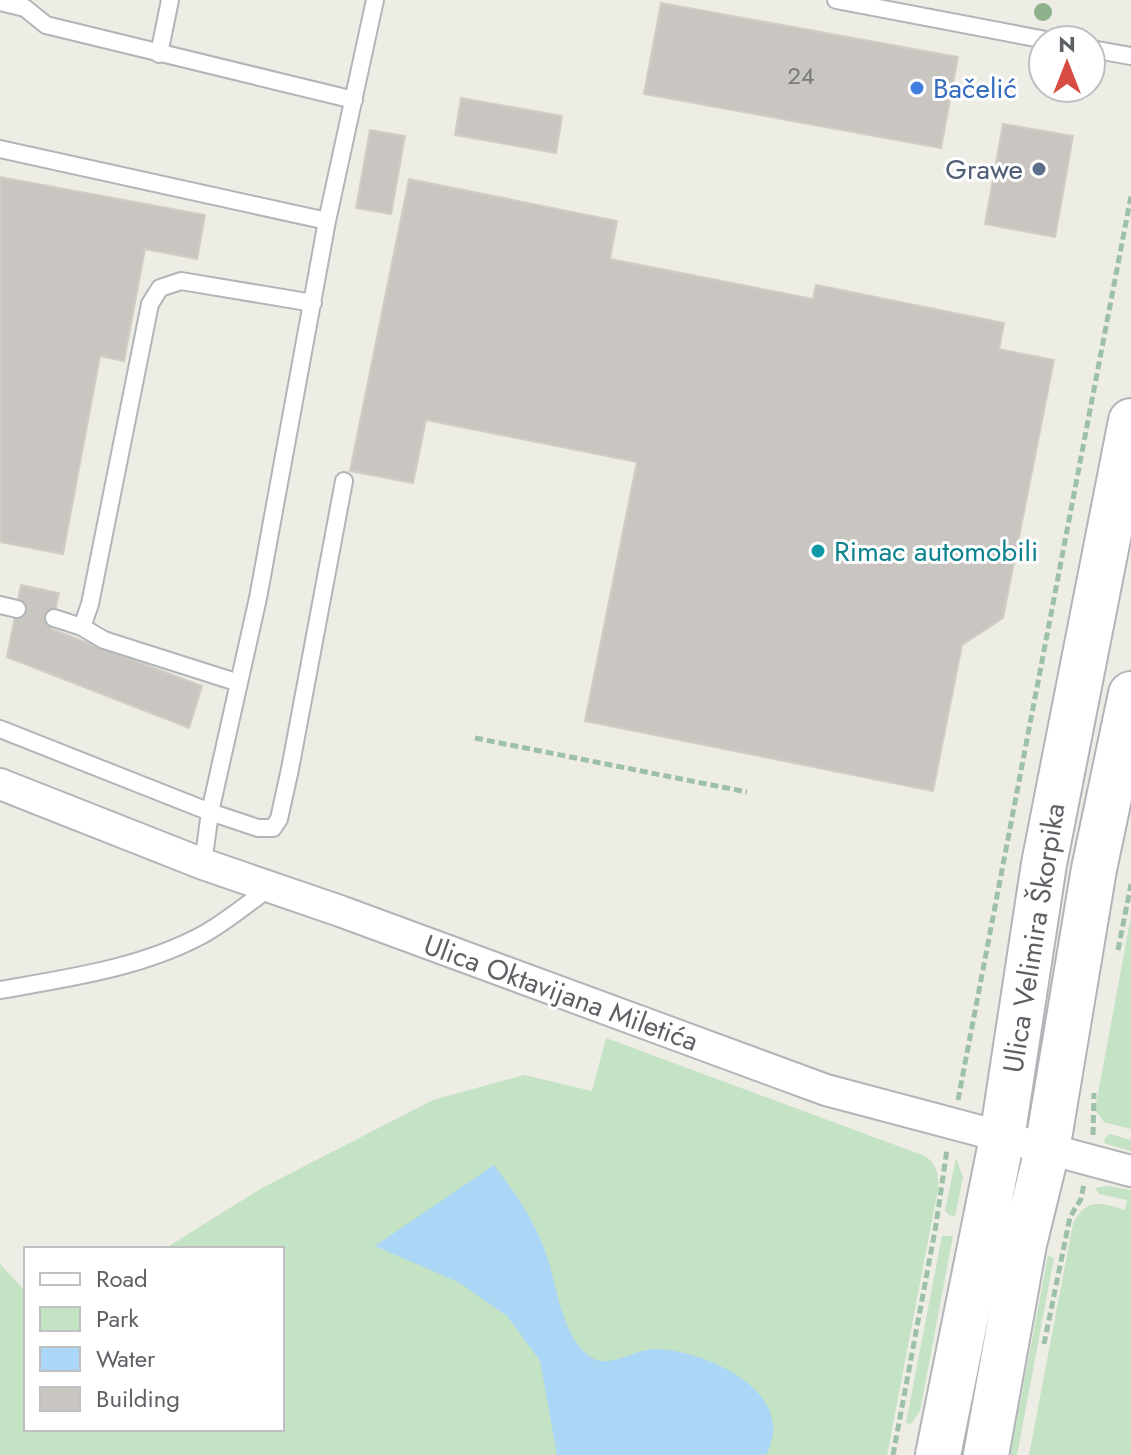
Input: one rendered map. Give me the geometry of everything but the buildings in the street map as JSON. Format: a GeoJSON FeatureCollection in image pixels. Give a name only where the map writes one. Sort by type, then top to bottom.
{"type":"FeatureCollection","features":[{"type":"Feature","properties":{"kind":"main road","name":"Ulica Velimira Škorpika"},"geometry":{"type":"LineString","coordinates":[[938,1455],[1002,1138],[1044,864],[1131,421]]}},
{"type":"Feature","properties":{"kind":"main road","name":"Ulica Velimira Škorpika"},"geometry":{"type":"LineString","coordinates":[[986,1455],[1024,1244],[1047,1150],[1094,869],[1131,694]]}},
{"type":"Feature","properties":{"kind":"street","name":"Ulica Oktavijana Miletića"},"geometry":{"type":"LineString","coordinates":[[0,784],[203,864],[826,1090],[1131,1171]]}},
{"type":"Feature","properties":{"kind":"lane"},"geometry":{"type":"LineString","coordinates":[[159,54],[170,0]]}},
{"type":"Feature","properties":{"kind":"lane"},"geometry":{"type":"LineString","coordinates":[[203,864],[210,812],[258,598],[327,221],[375,0]]}},
{"type":"Feature","properties":{"kind":"lane"},"geometry":{"type":"LineString","coordinates":[[836,0],[1027,36]]}},
{"type":"Feature","properties":{"kind":"lane"},"geometry":{"type":"LineString","coordinates":[[0,2],[25,8],[46,25],[354,100]]}},
{"type":"Feature","properties":{"kind":"lane"},"geometry":{"type":"LineString","coordinates":[[1107,52],[1131,56]]}},
{"type":"Feature","properties":{"kind":"lane"},"geometry":{"type":"LineString","coordinates":[[0,149],[327,221]]}},
{"type":"Feature","properties":{"kind":"lane"},"geometry":{"type":"LineString","coordinates":[[82,627],[90,604],[150,304],[160,288],[181,281],[313,303]]}},
{"type":"Feature","properties":{"kind":"lane"},"geometry":{"type":"LineString","coordinates":[[0,729],[210,812],[258,828],[273,828],[279,819],[290,769],[344,481]]}},
{"type":"Feature","properties":{"kind":"lane"},"geometry":{"type":"LineString","coordinates":[[54,618],[82,627],[104,640],[239,683]]}},
{"type":"Feature","properties":{"kind":"lane"},"geometry":{"type":"LineString","coordinates":[[0,990],[75,977],[166,952],[206,933],[270,887]]}},
{"type":"Feature","properties":{"kind":"path"},"geometry":{"type":"LineString","coordinates":[[960,1089],[1131,196]]}},
{"type":"Feature","properties":{"kind":"path"},"geometry":{"type":"LineString","coordinates":[[475,738],[747,792]]}},
{"type":"Feature","properties":{"kind":"path"},"geometry":{"type":"LineString","coordinates":[[1093,1135],[1094,1084]]}},
{"type":"Feature","properties":{"kind":"path"},"geometry":{"type":"LineString","coordinates":[[893,1455],[936,1225],[947,1147]]}},
{"type":"Feature","properties":{"kind":"path"},"geometry":{"type":"LineString","coordinates":[[1060,1262],[1070,1217],[1081,1199]]}},
{"type":"Feature","properties":{"kind":"green space"},"geometry":{"type":"Polygon","coordinates":[[[1131,916],[1131,1129],[1104,1122],[1095,1110],[1131,916]]]}},
{"type":"Feature","properties":{"kind":"green space"},"geometry":{"type":"Polygon","coordinates":[[[606,1038],[925,1156],[932,1162],[938,1176],[938,1191],[887,1455],[0,1455],[0,1264],[24,1290],[24,1431],[284,1431],[284,1247],[167,1247],[262,1188],[433,1100],[524,1075],[592,1091],[606,1038]]]}},
{"type":"Feature","properties":{"kind":"green space"},"geometry":{"type":"Polygon","coordinates":[[[1110,1134],[1131,1140],[1131,1151],[1104,1143],[1110,1134]]]}},
{"type":"Feature","properties":{"kind":"green space"},"geometry":{"type":"Polygon","coordinates":[[[956,1158],[963,1177],[955,1216],[945,1211],[956,1158]]]}},
{"type":"Feature","properties":{"kind":"green space"},"geometry":{"type":"Polygon","coordinates":[[[1108,1186],[1131,1190],[1131,1455],[1029,1455],[1073,1224],[1083,1209],[1095,1204],[1125,1210],[1127,1200],[1099,1194],[1095,1188],[1108,1186]]]}},
{"type":"Feature","properties":{"kind":"green space"},"geometry":{"type":"Polygon","coordinates":[[[942,1236],[953,1236],[920,1411],[911,1424],[906,1423],[942,1236]]]}},
{"type":"Feature","properties":{"kind":"green space"},"geometry":{"type":"Polygon","coordinates":[[[1048,1256],[1054,1258],[1017,1455],[1010,1455],[1048,1256]]]}},
{"type":"Feature","properties":{"kind":"water"},"geometry":{"type":"Polygon","coordinates":[[[494,1165],[539,1236],[566,1322],[581,1348],[598,1360],[615,1360],[656,1349],[699,1357],[721,1366],[759,1394],[770,1412],[773,1432],[766,1455],[557,1455],[540,1361],[507,1316],[458,1282],[375,1246],[494,1165]]]}},
{"type":"Feature","properties":{"kind":"place","name":"Bačelić"},"geometry":{"type":"Point","coordinates":[917,88]}},
{"type":"Feature","properties":{"kind":"place","name":"Grawe"},"geometry":{"type":"Point","coordinates":[1039,169]}},
{"type":"Feature","properties":{"kind":"place","name":"Rimac automobili"},"geometry":{"type":"Point","coordinates":[818,551]}}]}
